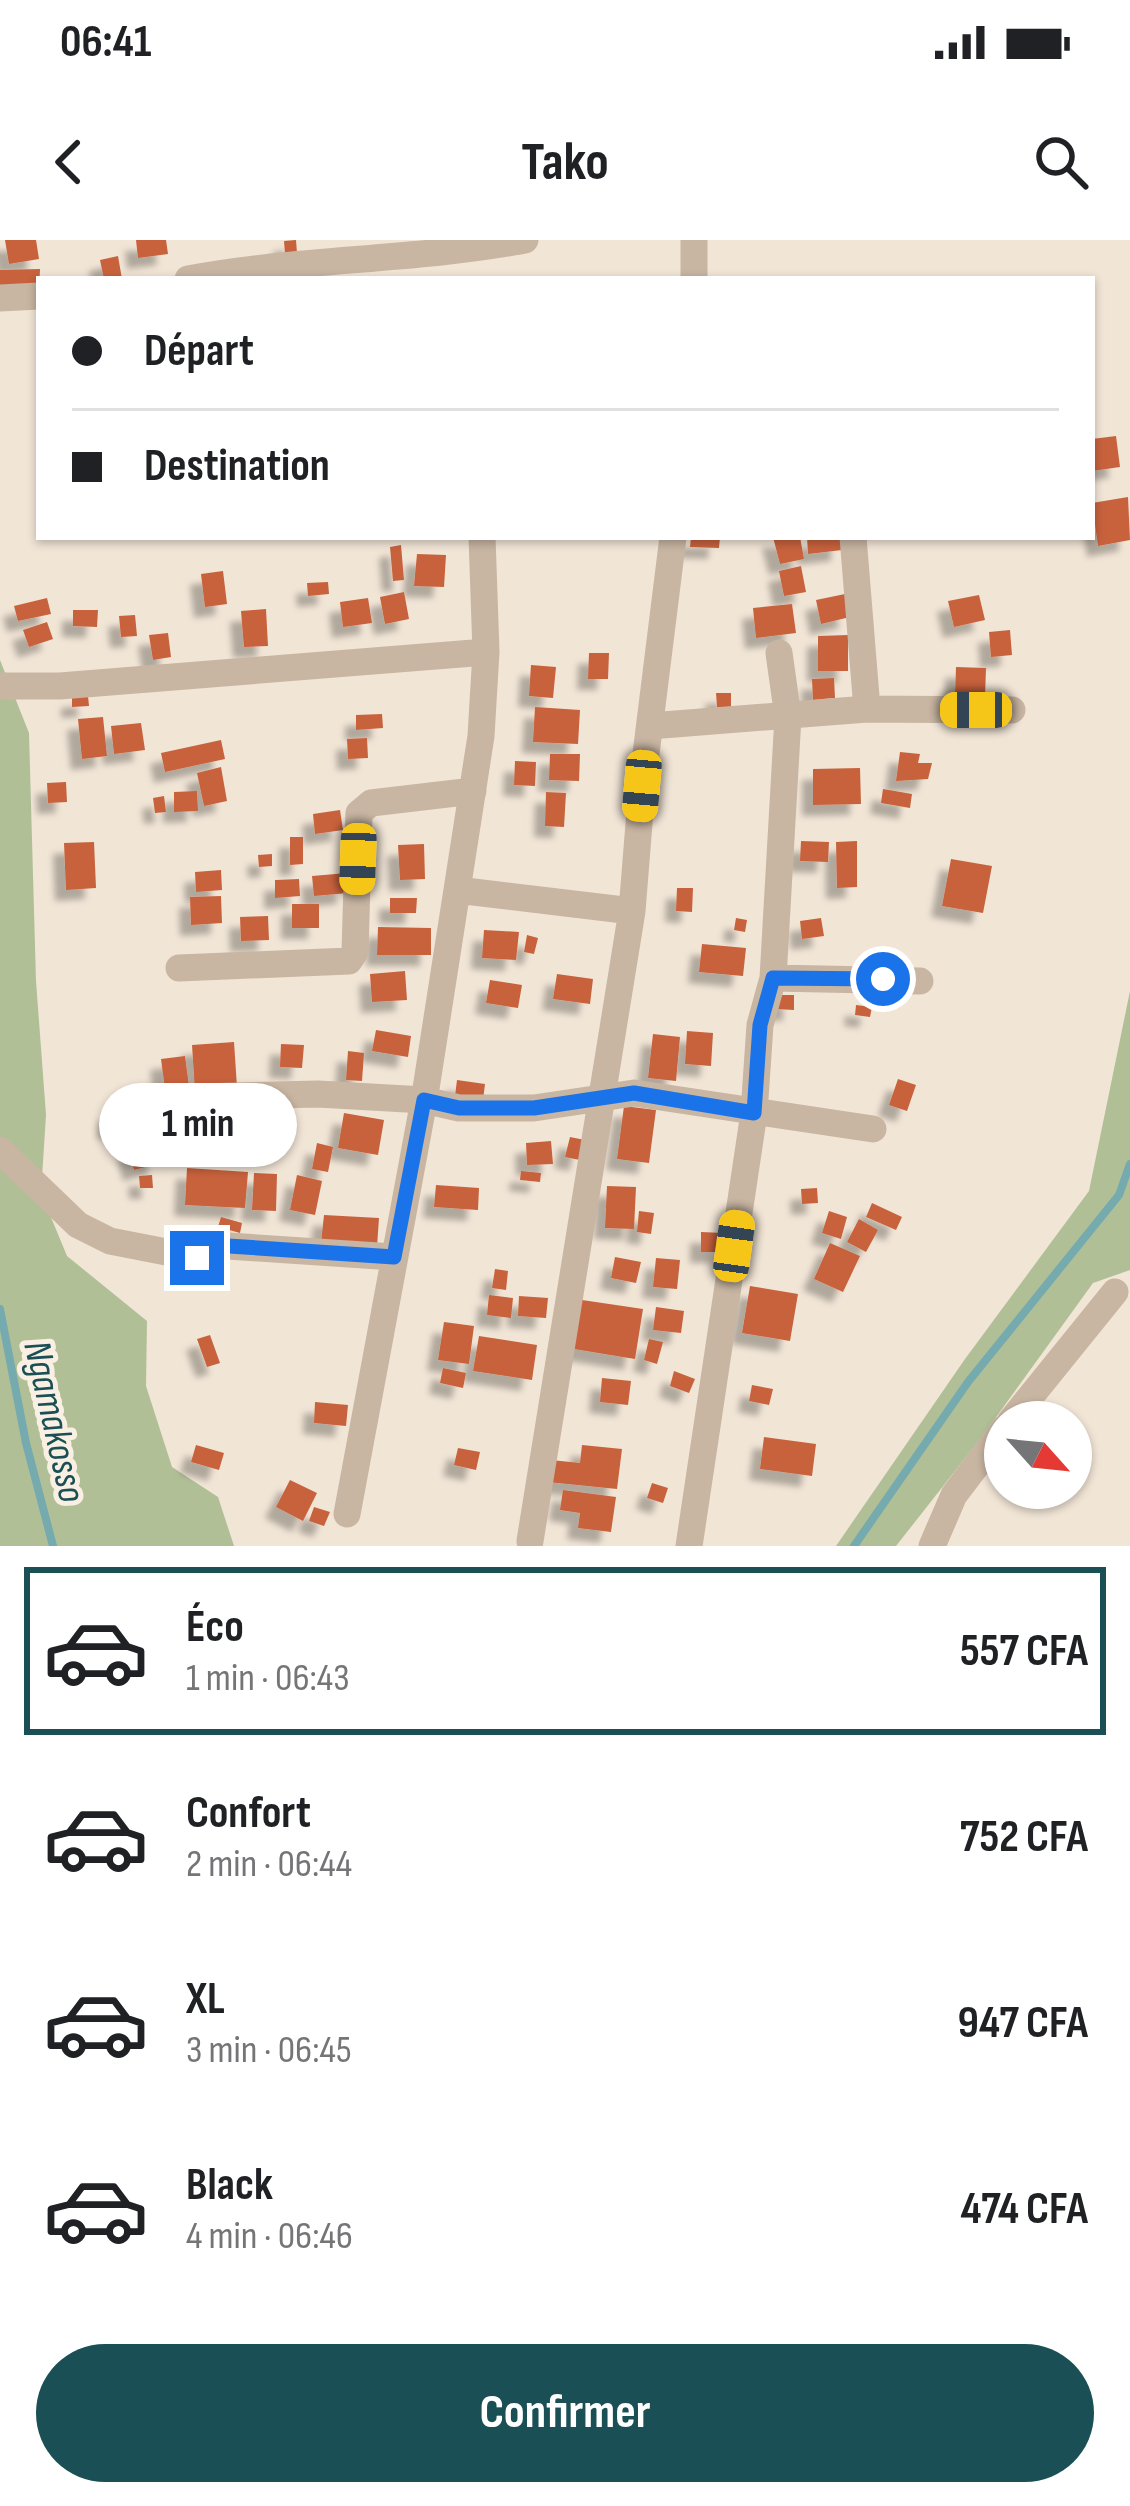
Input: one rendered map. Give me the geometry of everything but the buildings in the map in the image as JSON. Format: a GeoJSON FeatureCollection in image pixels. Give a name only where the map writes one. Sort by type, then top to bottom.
{"type":"FeatureCollection","features":[{"type":"Feature","properties":{"kind":"street"},"geometry":{"type":"LineString","coordinates":[[205,276],[463,257],[525,240]]}},
{"type":"Feature","properties":{"kind":"street"},"geometry":{"type":"LineString","coordinates":[[694,240],[694,276]]}},
{"type":"Feature","properties":{"kind":"street"},"geometry":{"type":"LineString","coordinates":[[0,298],[36,296]]}},
{"type":"Feature","properties":{"kind":"street"},"geometry":{"type":"LineString","coordinates":[[347,1514],[424,1100],[481,736],[486,652],[482,540]]}},
{"type":"Feature","properties":{"kind":"street"},"geometry":{"type":"LineString","coordinates":[[530,1541],[632,911],[673,540]]}},
{"type":"Feature","properties":{"kind":"street"},"geometry":{"type":"LineString","coordinates":[[853,540],[867,710]]}},
{"type":"Feature","properties":{"kind":"street"},"geometry":{"type":"LineString","coordinates":[[0,686],[61,686],[486,652]]}},
{"type":"Feature","properties":{"kind":"street"},"geometry":{"type":"LineString","coordinates":[[689,1546],[754,1113],[760,1025],[773,978],[788,717],[779,653]]}},
{"type":"Feature","properties":{"kind":"street"},"geometry":{"type":"LineString","coordinates":[[650,726],[867,710],[1012,710]]}},
{"type":"Feature","properties":{"kind":"street"},"geometry":{"type":"LineString","coordinates":[[179,968],[349,961],[355,952],[359,813],[371,802],[472,791]]}},
{"type":"Feature","properties":{"kind":"street"},"geometry":{"type":"LineString","coordinates":[[457,890],[632,911]]}},
{"type":"Feature","properties":{"kind":"street"},"geometry":{"type":"LineString","coordinates":[[773,978],[920,981]]}},
{"type":"Feature","properties":{"kind":"street"},"geometry":{"type":"LineString","coordinates":[[158,1098],[318,1094],[424,1100],[459,1108],[534,1108],[634,1093],[873,1129]]}},
{"type":"Feature","properties":{"kind":"street"},"geometry":{"type":"LineString","coordinates":[[0,1150],[78,1225],[110,1241],[197,1258],[213,1245],[394,1257]]}},
{"type":"Feature","properties":{"kind":"street"},"geometry":{"type":"LineString","coordinates":[[1026,1401],[1114,1292]]}},
{"type":"Feature","properties":{"kind":"street"},"geometry":{"type":"LineString","coordinates":[[932,1546],[954,1495],[984,1455]]}},
{"type":"Feature","properties":{"kind":"green space"},"geometry":{"type":"Polygon","coordinates":[[[0,660],[29,733],[36,981],[46,1115],[41,1193],[67,1256],[147,1321],[146,1386],[172,1467],[218,1497],[234,1546],[0,1546],[0,660]]]}},
{"type":"Feature","properties":{"kind":"green space"},"geometry":{"type":"Polygon","coordinates":[[[1130,991],[1130,1270],[1093,1283],[1008,1401],[984,1401],[984,1434],[896,1546],[836,1546],[965,1359],[1089,1191],[1130,991]]]}},
{"type":"Feature","properties":{"kind":"waterway"},"geometry":{"type":"LineString","coordinates":[[854,1546],[968,1382],[1119,1195],[1130,1164]]}},
{"type":"Feature","properties":{"kind":"waterway","name":"Ngamakosso"},"geometry":{"type":"LineString","coordinates":[[0,1309],[26,1443],[53,1546]]}},
{"type":"Feature","properties":{"kind":"route"},"geometry":{"type":"LineString","coordinates":[[197,1258],[213,1245],[394,1257],[424,1100],[459,1108],[534,1108],[634,1093],[754,1113],[760,1025],[773,978],[883,979]]}}]}
